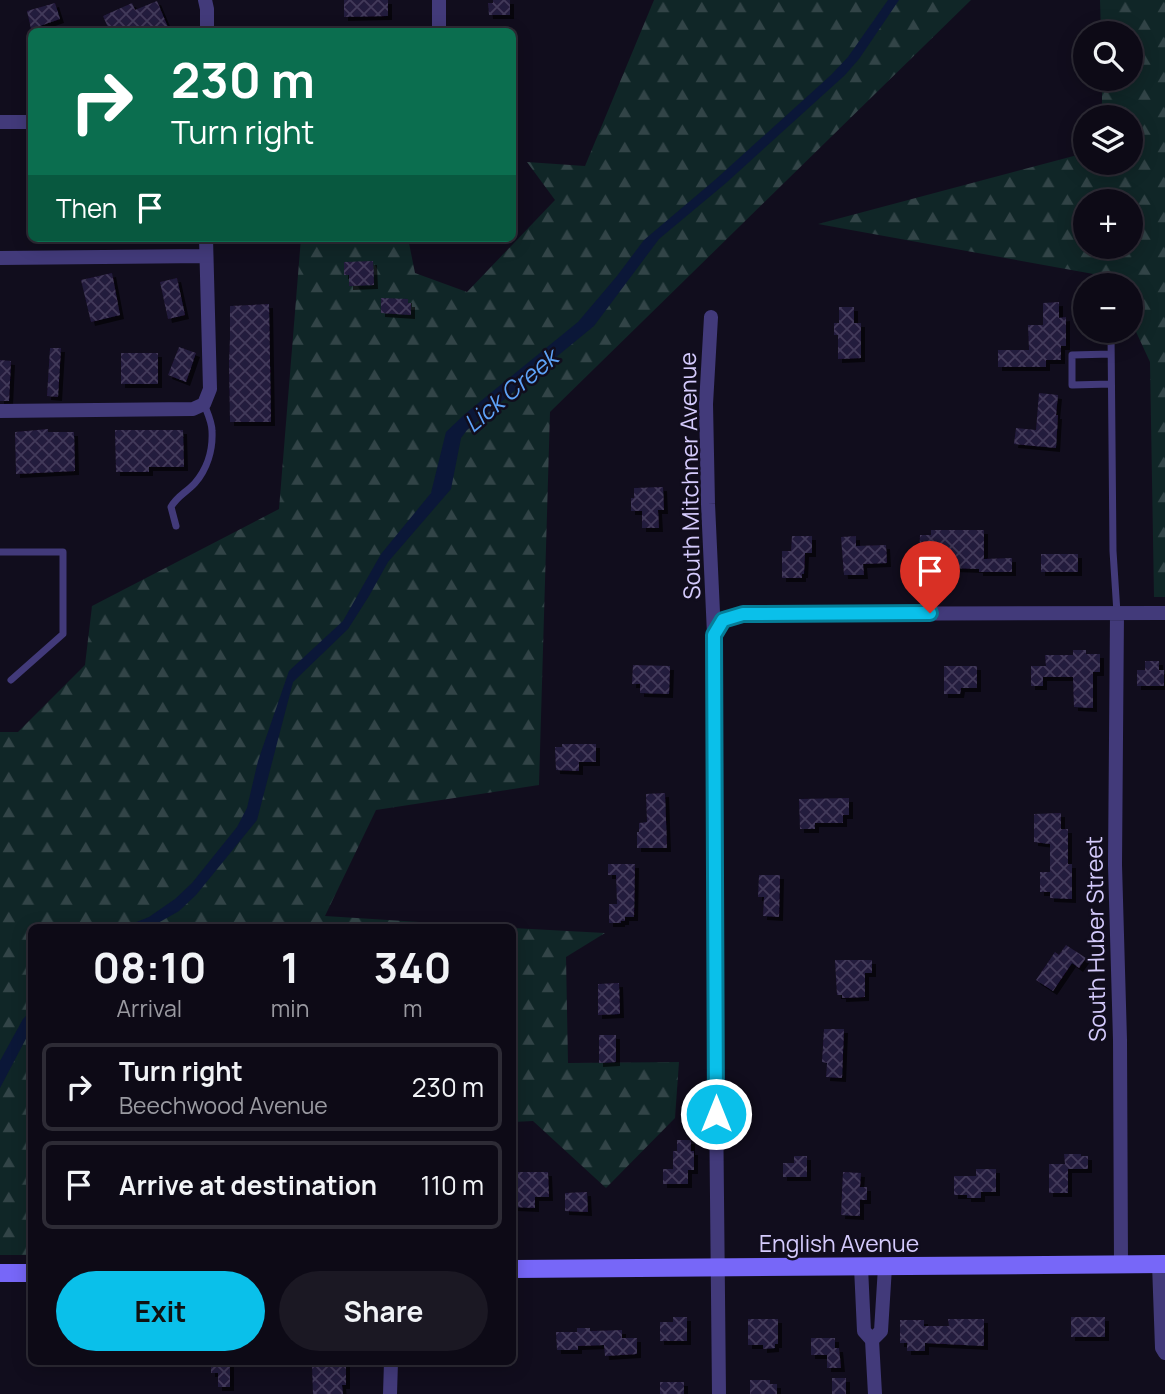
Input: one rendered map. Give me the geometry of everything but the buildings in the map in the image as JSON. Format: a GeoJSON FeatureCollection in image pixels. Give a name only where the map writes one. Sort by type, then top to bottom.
{"type":"FeatureCollection","features":[{"type":"Feature","properties":{"kind":"street"},"geometry":{"type":"LineString","coordinates":[[205,0],[207,28]]}},
{"type":"Feature","properties":{"kind":"street"},"geometry":{"type":"LineString","coordinates":[[439,0],[439,28]]}},
{"type":"Feature","properties":{"kind":"street"},"geometry":{"type":"LineString","coordinates":[[0,122],[28,122]]}},
{"type":"Feature","properties":{"kind":"street"},"geometry":{"type":"LineString","coordinates":[[0,411],[193,410],[204,404],[210,389],[206,242]]}},
{"type":"Feature","properties":{"kind":"street"},"geometry":{"type":"LineString","coordinates":[[0,258],[206,256]]}},
{"type":"Feature","properties":{"kind":"street","name":"South Mitchner Avenue"},"geometry":{"type":"LineString","coordinates":[[711,317],[706,404],[714,635],[719,1394]]}},
{"type":"Feature","properties":{"kind":"street"},"geometry":{"type":"LineString","coordinates":[[1117,613],[1165,613]]}},
{"type":"Feature","properties":{"kind":"street","name":"South Mitchner Avenue"},"geometry":{"type":"LineString","coordinates":[[714,635],[723,620],[743,614],[1117,613]]}},
{"type":"Feature","properties":{"kind":"street","name":"South Huber Street"},"geometry":{"type":"LineString","coordinates":[[1117,613],[1115,865],[1120,1040],[1121,1264]]}},
{"type":"Feature","properties":{"kind":"street"},"geometry":{"type":"LineString","coordinates":[[1162,1264],[1162,1349],[1165,1353]]}},
{"type":"Feature","properties":{"kind":"street","name":"English Avenue"},"geometry":{"type":"LineString","coordinates":[[516,1269],[1162,1264]]}},
{"type":"Feature","properties":{"kind":"street"},"geometry":{"type":"LineString","coordinates":[[861,1267],[864,1331],[872,1340],[875,1394]]}},
{"type":"Feature","properties":{"kind":"street"},"geometry":{"type":"LineString","coordinates":[[872,1340],[881,1331],[885,1267]]}},
{"type":"Feature","properties":{"kind":"street"},"geometry":{"type":"LineString","coordinates":[[0,1273],[28,1273]]}},
{"type":"Feature","properties":{"kind":"street"},"geometry":{"type":"LineString","coordinates":[[390,1394],[391,1365]]}},
{"type":"Feature","properties":{"kind":"lane"},"geometry":{"type":"LineString","coordinates":[[1111,343],[1113,551],[1117,613]]}},
{"type":"Feature","properties":{"kind":"lane"},"geometry":{"type":"LineString","coordinates":[[1111,354],[1072,355],[1072,385],[1111,384]]}},
{"type":"Feature","properties":{"kind":"lane"},"geometry":{"type":"LineString","coordinates":[[176,526],[171,507],[205,469],[210,453],[212,429],[204,404]]}},
{"type":"Feature","properties":{"kind":"lane"},"geometry":{"type":"LineString","coordinates":[[0,552],[64,552],[64,635],[11,680]]}},
{"type":"Feature","properties":{"kind":"green space"},"geometry":{"type":"Polygon","coordinates":[[[654,0],[971,0],[550,412],[539,785],[376,810],[325,916],[450,924],[28,924],[28,1255],[0,1255],[0,732],[18,732],[85,665],[92,606],[279,509],[301,242],[409,242],[415,273],[467,292],[555,200],[527,162],[585,166],[654,0]]]}},
{"type":"Feature","properties":{"kind":"green space"},"geometry":{"type":"Polygon","coordinates":[[[1100,0],[1165,0],[1165,597],[1154,597],[1150,362],[1141,343],[1143,273],[1088,273],[818,224],[1073,156],[1073,175],[1143,175],[1143,105],[1102,105],[1102,91],[1143,91],[1143,21],[1101,21],[1100,0]]]}},
{"type":"Feature","properties":{"kind":"green space"},"geometry":{"type":"Polygon","coordinates":[[[516,928],[605,933],[566,957],[568,1063],[679,1062],[675,1118],[606,1188],[533,1121],[516,1122],[516,928]]]}},
{"type":"Feature","properties":{"kind":"water","name":"Lick Creek"},"geometry":{"type":"Polygon","coordinates":[[[888,0],[899,0],[845,75],[726,183],[659,239],[594,326],[467,430],[461,438],[451,489],[388,562],[348,629],[293,682],[257,820],[196,895],[179,911],[156,924],[132,924],[149,917],[175,899],[192,883],[237,827],[247,808],[258,761],[289,671],[343,621],[381,554],[431,493],[446,432],[578,322],[644,240],[716,179],[848,57],[888,0]]]}},
{"type":"Feature","properties":{"kind":"water"},"geometry":{"type":"Polygon","coordinates":[[[28,1014],[28,1035],[0,1088],[0,1061],[28,1014]]]}},
{"type":"Feature","properties":{"kind":"route"},"geometry":{"type":"LineString","coordinates":[[716,1114],[714,635],[723,620],[743,614],[930,613]]}}]}
